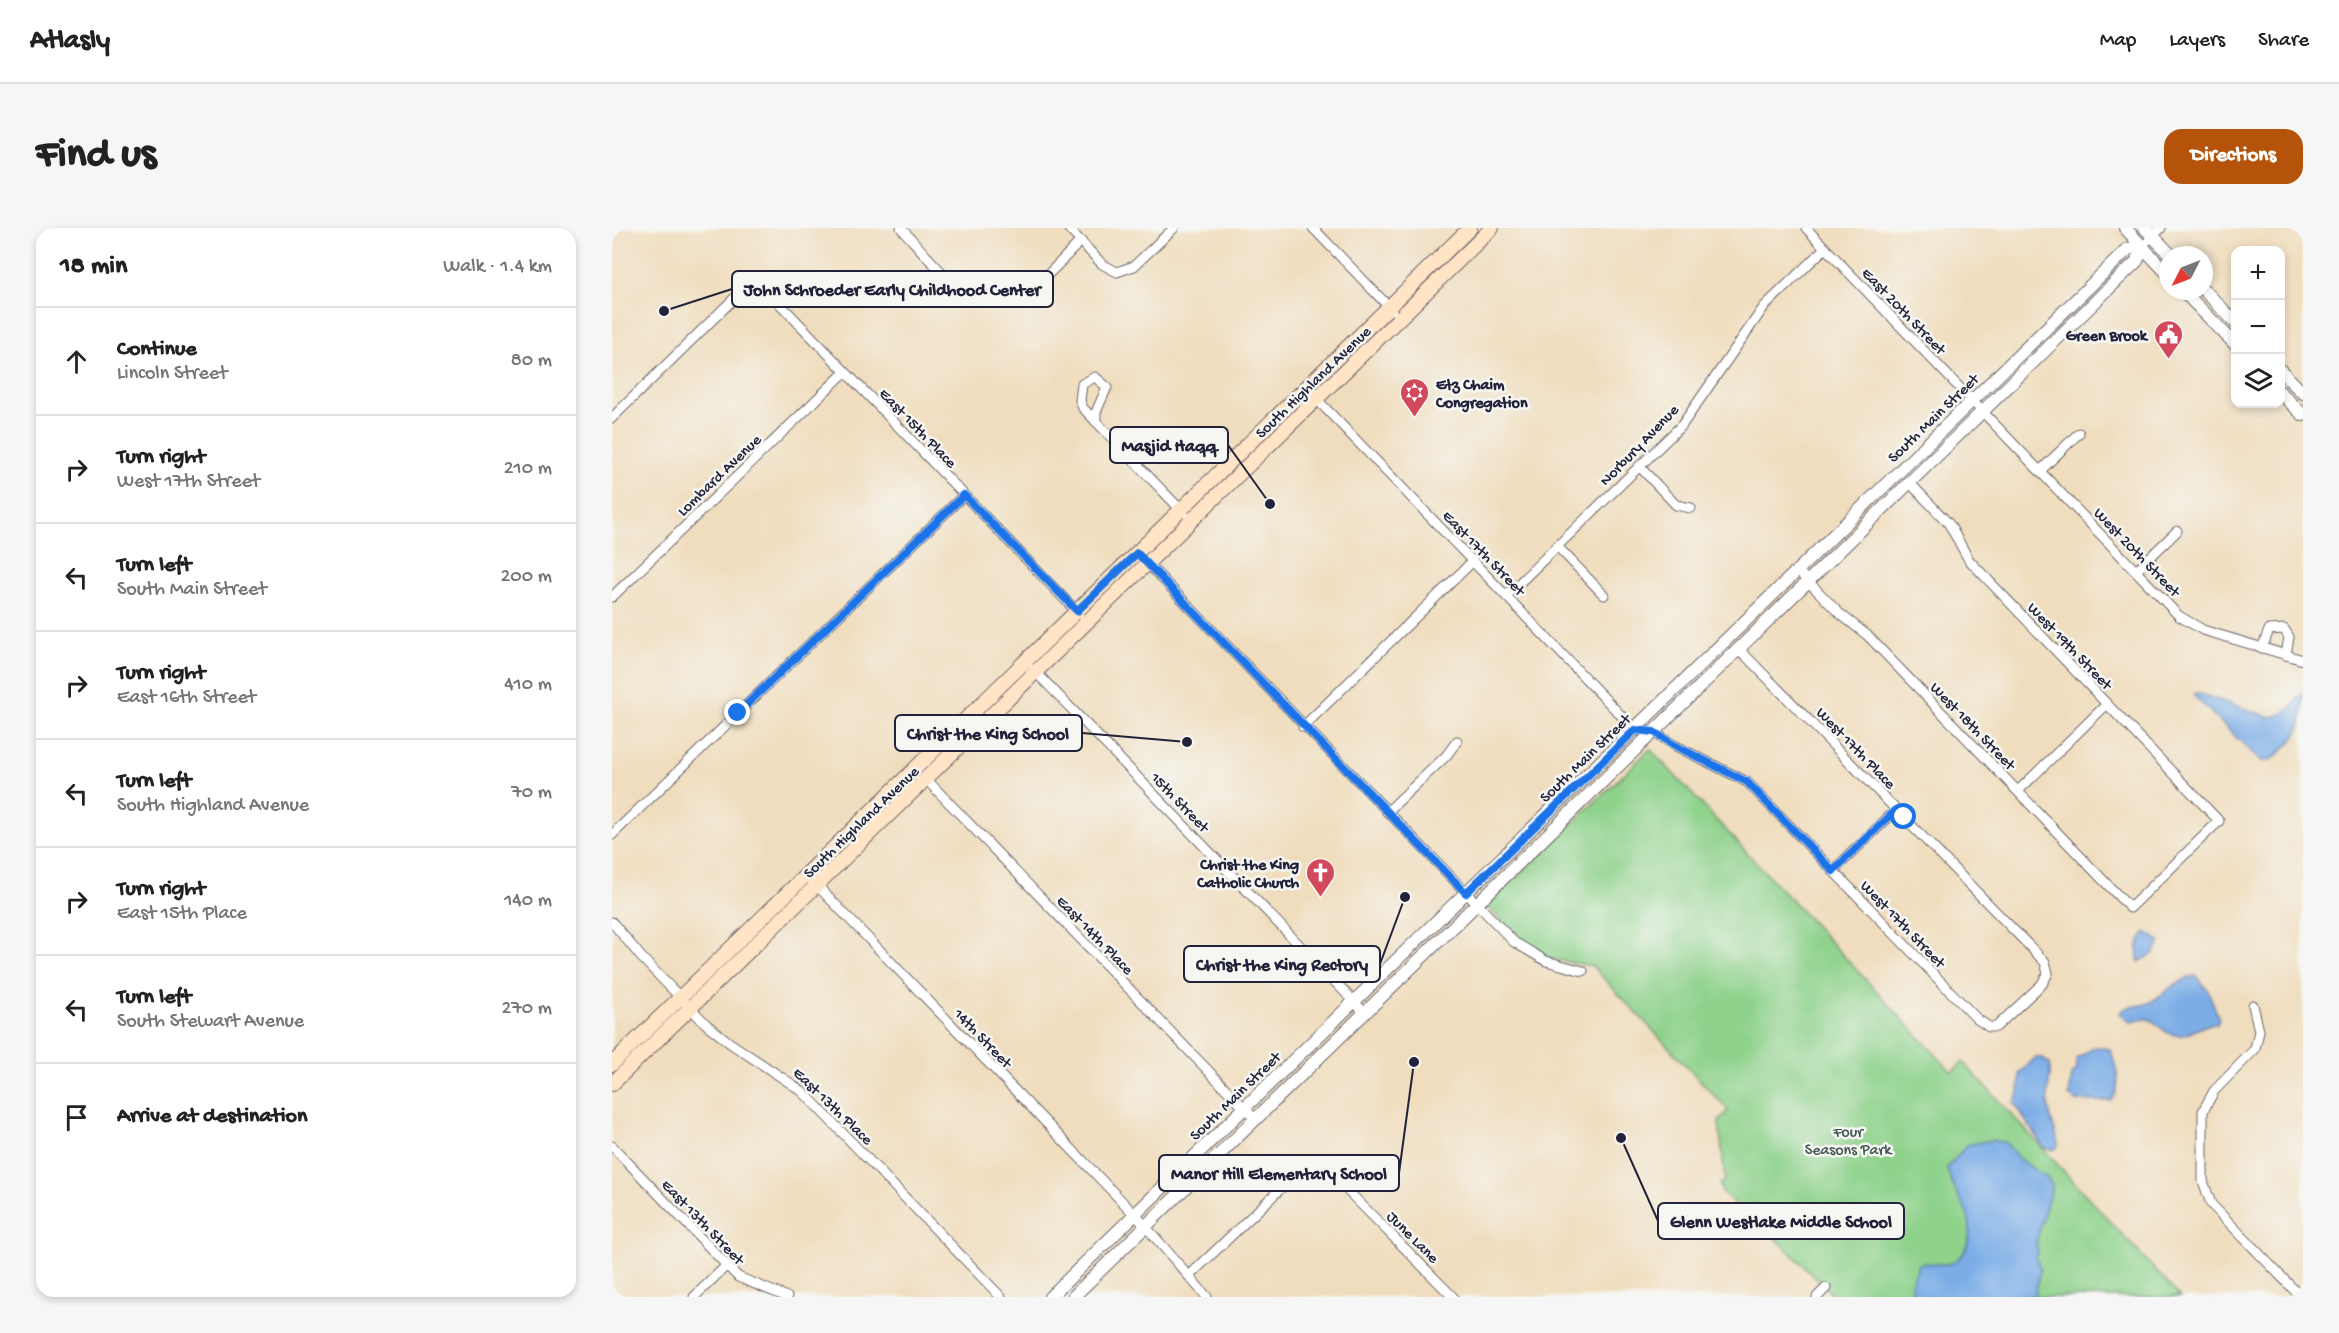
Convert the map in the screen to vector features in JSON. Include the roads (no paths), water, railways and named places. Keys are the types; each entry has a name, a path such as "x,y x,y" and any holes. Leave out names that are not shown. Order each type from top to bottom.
{"main road":[{"name":"South Highland Avenue","path":"812,880 916,769 1470,228"},
{"name":"South Highland Avenue","path":"612,1064 684,1003 812,880 927,780 1491,228"},
{"name":"South Highland Avenue","path":"612,1084 684,1003"}],"street":[{"path":"901,228 965,292 987,300 1009,300 1024,294 1081,241"},
{"path":"1068,228 1110,270 1124,272 1137,263 1174,228"},
{"path":"1313,228 1400,318"},
{"name":"East 20th Street","path":"1806,228 1983,412"},
{"path":"2125,228 2159,264"},
{"path":"2153,231 2164,246"},
{"name":"South Main Street","path":"1073,1297 1140,1220 1244,1108 1466,893 1739,649 1809,582 2138,260 2143,246 2153,231"},
{"name":"South Main Street","path":"1050,1297 1255,1119 1477,904 1798,571 2128,249 2143,246"},
{"name":"Norbury Avenue","path":"1506,596 1682,425 1764,307 1825,248"},
{"name":"East 15th Place","path":"612,418 754,278 1087,622"},
{"path":"2192,300 2231,341"},
{"path":"2213,300 2231,319"},
{"name":"Lombard Avenue","path":"612,597 845,372"},
{"path":"2285,374 2303,393"},
{"name":"East 17th Street","path":"1306,388 1506,596 1645,731"},
{"path":"2285,397 2303,415"},
{"name":"West 20th Street","path":"1983,412 2189,623 2303,660"},
{"path":"1096,422 1192,521"},
{"path":"2040,471 2079,433"},
{"path":"1639,466 1676,505 1691,508"},
{"name":"West 19th Street","path":"1910,483 1949,524 1969,560 2219,821 2130,908 2126,903"},
{"path":"612,835 964,495"},
{"path":"2136,571 2177,531"},
{"path":"1557,546 1604,595"},
{"path":"1137,553 1303,727 1514,942 1546,962 1583,971"},
{"path":"1303,727 1473,561"},
{"name":"West 18th Street","path":"1798,571 1839,613 1868,636 2126,903"},
{"path":"2262,648 2269,630 2284,629 2289,637 2286,655"},
{"name":"West 17th Place","path":"1739,649 2045,962 2049,973"},
{"name":"15th Street","path":"1025,661 1365,1013"},
{"path":"2018,791 2107,704"},
{"name":"West 17th Street","path":"1645,731 1747,782 1977,1019 1989,1027 2001,1023 2042,984 2049,973"},
{"path":"1387,812 1446,756 1457,741"},
{"name":"East 14th Place","path":"916,769 1255,1119"},
{"path":"1833,871 1896,810"},
{"name":"14th Street","path":"812,880 1140,1220 1207,1297"},
{"name":"East 13th Place","path":"612,922 684,1003 730,1043 802,1091 1001,1297"},
{"path":"2253,1005 2259,1031 2255,1049 2214,1091 2203,1111 2203,1181 2211,1204 2301,1297"},
{"name":"East 13th Street","path":"612,1146 726,1266 750,1284 774,1290 787,1297"},
{"name":"June Lane","path":"1189,1276 1298,1173 1314,1169 1334,1177 1453,1297"},
{"path":"694,1297 726,1266"},
{"path":"1817,1297 1826,1288"}],"water":[{"path":"2197,693 2270,717 2286,712 2303,693 2302,716 2298,733 2269,761 2261,761 2195,697 2194,694"},
{"path":"2146,932 2161,942 2153,954 2139,962 2138,946"},
{"path":"2195,976 2210,996 2219,1019 2217,1024 2206,1025 2187,1034 2177,1035 2166,1032 2150,1020 2130,1022 2120,1013 2129,1007 2146,1004 2174,985"},
{"path":"2095,1047 2110,1049 2117,1076 2117,1090 2110,1101 2077,1101 2069,1096 2072,1075 2077,1069 2076,1059"},
{"path":"2035,1058 2042,1058 2050,1064 2048,1103 2058,1146 2054,1150 2044,1148 2014,1103 2019,1093 2020,1073"},
{"path":"1992,1140 2006,1143 2019,1159 2047,1178 2052,1185 2036,1243 2038,1252 2036,1258 2040,1269 2035,1297 1914,1297 1911,1285 1919,1264 1952,1263 1963,1254 1968,1242 1970,1231 1967,1212 1947,1168 1967,1145"}],"place":[{"name":"John Schroeder Early Childhood Center","path":"664,311"},
{"name":"Green Brook","path":"2168,360"},
{"name":"Etz Chaim Congregation","path":"1415,418"},
{"name":"Masjid Haqq","path":"1270,504"},
{"name":"Christ the King School","path":"1187,742"},
{"name":"Christ the King Rectory","path":"1405,897"},
{"name":"Christ the King Catholic Church","path":"1320,898"},
{"name":"Manor Hill Elementary School","path":"1414,1062"},
{"name":"Glenn Westlake Middle School","path":"1621,1138"}],"park label":[{"name":"Four Seasons Park","path":"1848,1139"}]}
